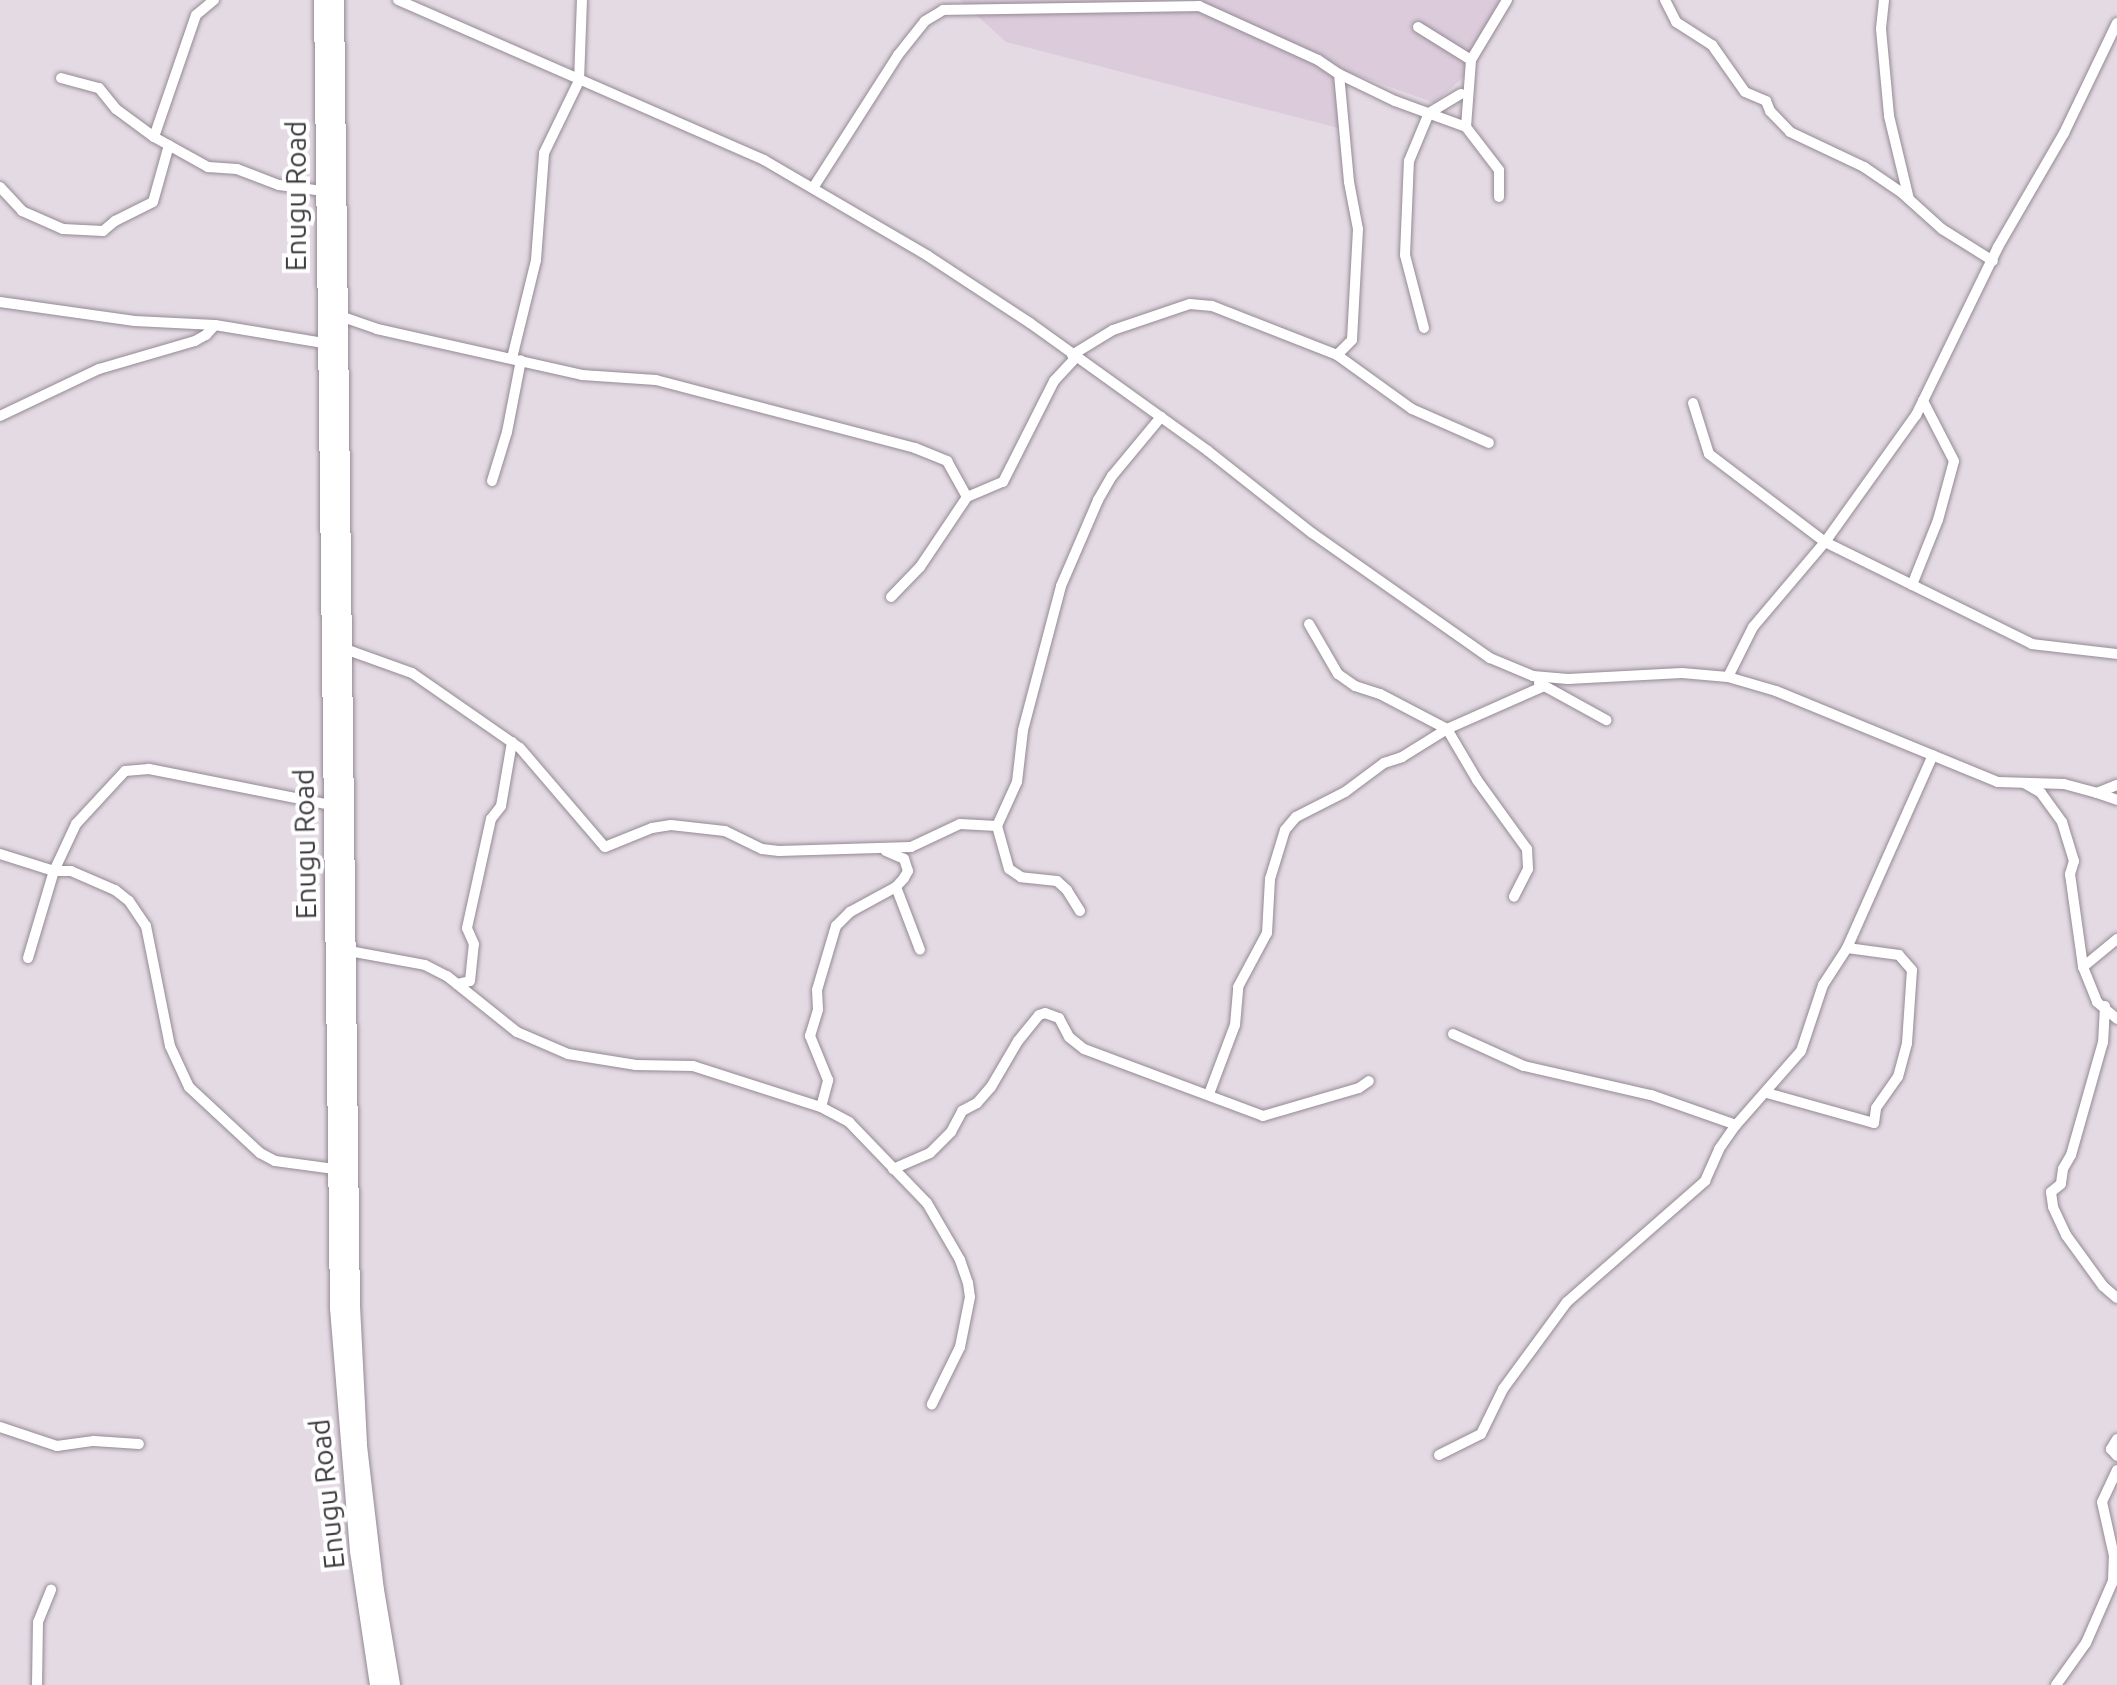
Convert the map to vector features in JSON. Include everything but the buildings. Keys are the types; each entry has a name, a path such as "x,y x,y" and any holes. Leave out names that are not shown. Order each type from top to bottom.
{"main road":[{"name":"Enugu Road","path":"322,0 334,1169 347,1448 378,1685"},
{"path":"336,0 349,951 348,1169 359,1446 376,1590 392,1685"}],"street":[{"path":"154,137 196,15 214,0"},
{"path":"398,0 764,160 928,256 1030,323 1490,658 1533,676 1568,679 1682,673 1728,677 1776,691 1998,782 2064,784 2117,800"},
{"path":"492,481 507,432 516,359 536,260 544,153 579,81 582,0"},
{"path":"1466,127 1471,60 1507,0"},
{"path":"1665,0 1676,22 1712,45 1745,92 1766,101 1770,111 1790,132 1864,167 1909,199 1942,229 1993,261"},
{"path":"1884,0 1881,29 1889,116 1909,199"},
{"path":"813,188 898,55 925,21 943,10 1200,3 1318,60 1339,74 1466,127 1499,170 1499,197"},
{"path":"1728,677 1753,627 1825,542 1923,401 1993,261 2064,133 2117,23"},
{"path":"1418,27 1471,60"},
{"path":"1337,355 1352,340 1358,229 1349,182 1339,74"},
{"path":"61,78 99,88 116,109 154,137 208,167 237,169 279,185 322,191"},
{"path":"1424,328 1405,247 1409,161 1429,113 1461,94"},
{"path":"0,187 22,211 63,229 103,231 115,221 153,202 169,145"},
{"path":"0,302 135,321 215,325 324,343"},
{"path":"891,597 920,567 967,497 1003,482 1054,381 1074,356 1113,330 1202,304 1225,309 1337,355 1412,409 1489,443"},
{"path":"340,316 377,329 582,375 656,380 915,448 947,461 967,497"},
{"path":"0,416 99,369 195,341 215,325"},
{"path":"1912,585 1938,520 1954,461 1923,401"},
{"path":"1693,403 1709,454 1825,542 2032,644 2117,654"},
{"path":"1080,911 1067,890 1057,881 1021,877 1009,869 997,826 1017,782 1023,730 1061,586 1098,500 1112,476 1161,417"},
{"path":"1309,624 1338,674 1355,686 1380,694 1447,729 1477,780 1527,849 1528,869 1514,897"},
{"path":"345,649 412,673 512,742 605,847 652,828 686,825 725,831 762,849 779,851 911,847 960,824 997,826"},
{"path":"1533,676 1542,687 1606,720"},
{"path":"1209,1094 1235,1025 1238,987 1267,933 1270,879 1285,830 1316,804 1345,792 1384,763 1402,757 1447,729 1542,687"},
{"path":"457,984 470,981 475,957 467,928 491,819 501,806 512,742"},
{"path":"1439,1455 1481,1434 1503,1389 1567,1302 1705,1181 1719,1149 1736,1125 1801,1051 1823,985 1847,948 1933,755"},
{"path":"28,958 54,871 76,824 125,771 149,769 331,805"},
{"path":"2022,782 2041,793 2062,822 2074,861 2070,874 2072,902 2083,967 2097,1002 2117,1019"},
{"path":"2097,793 2117,785"},
{"path":"821,1107 828,1080 810,1036 818,1009 817,990 836,926 850,912 896,887 904,878 907,864 897,855 880,848"},
{"path":"0,854 54,871 71,871 115,890 139,914 146,926 175,1061 196,1095 260,1153 275,1161 334,1169"},
{"path":"896,887 920,950"},
{"path":"2083,967 2117,939"},
{"path":"1767,1093 1874,1123 1876,1108 1898,1077 1907,1043 1912,970 1899,955 1847,948"},
{"path":"349,951 425,965 457,984 517,1032 568,1054 636,1065 693,1066 821,1107 849,1122 927,1203 960,1260 968,1283 970,1297 960,1347 932,1404"},
{"path":"2105,1006 2103,1042 2071,1155 2063,1169 2061,1184 2051,1192 2053,1207 2066,1235 2097,1279 2117,1298"},
{"path":"893,1169 930,1153 951,1132 962,1111 977,1103 991,1087 1018,1041 1039,1015 1045,1013 1059,1018 1069,1037 1084,1049 1266,1116 1359,1088 1369,1081"},
{"path":"1453,1034 1524,1066 1651,1095 1736,1125"},
{"path":"0,1427 57,1446 94,1441 139,1444"},
{"path":"2117,1439 2111,1449 2117,1456"},
{"path":"2056,1685 2086,1643 2113,1581 2114,1556 2102,1502 2117,1470"},
{"path":"37,1685 38,1622 51,1590"}],"shaded area":[{"path":"960,0 1514,0 1473,68 1435,103 1348,72 1342,129 1006,42"}]}
